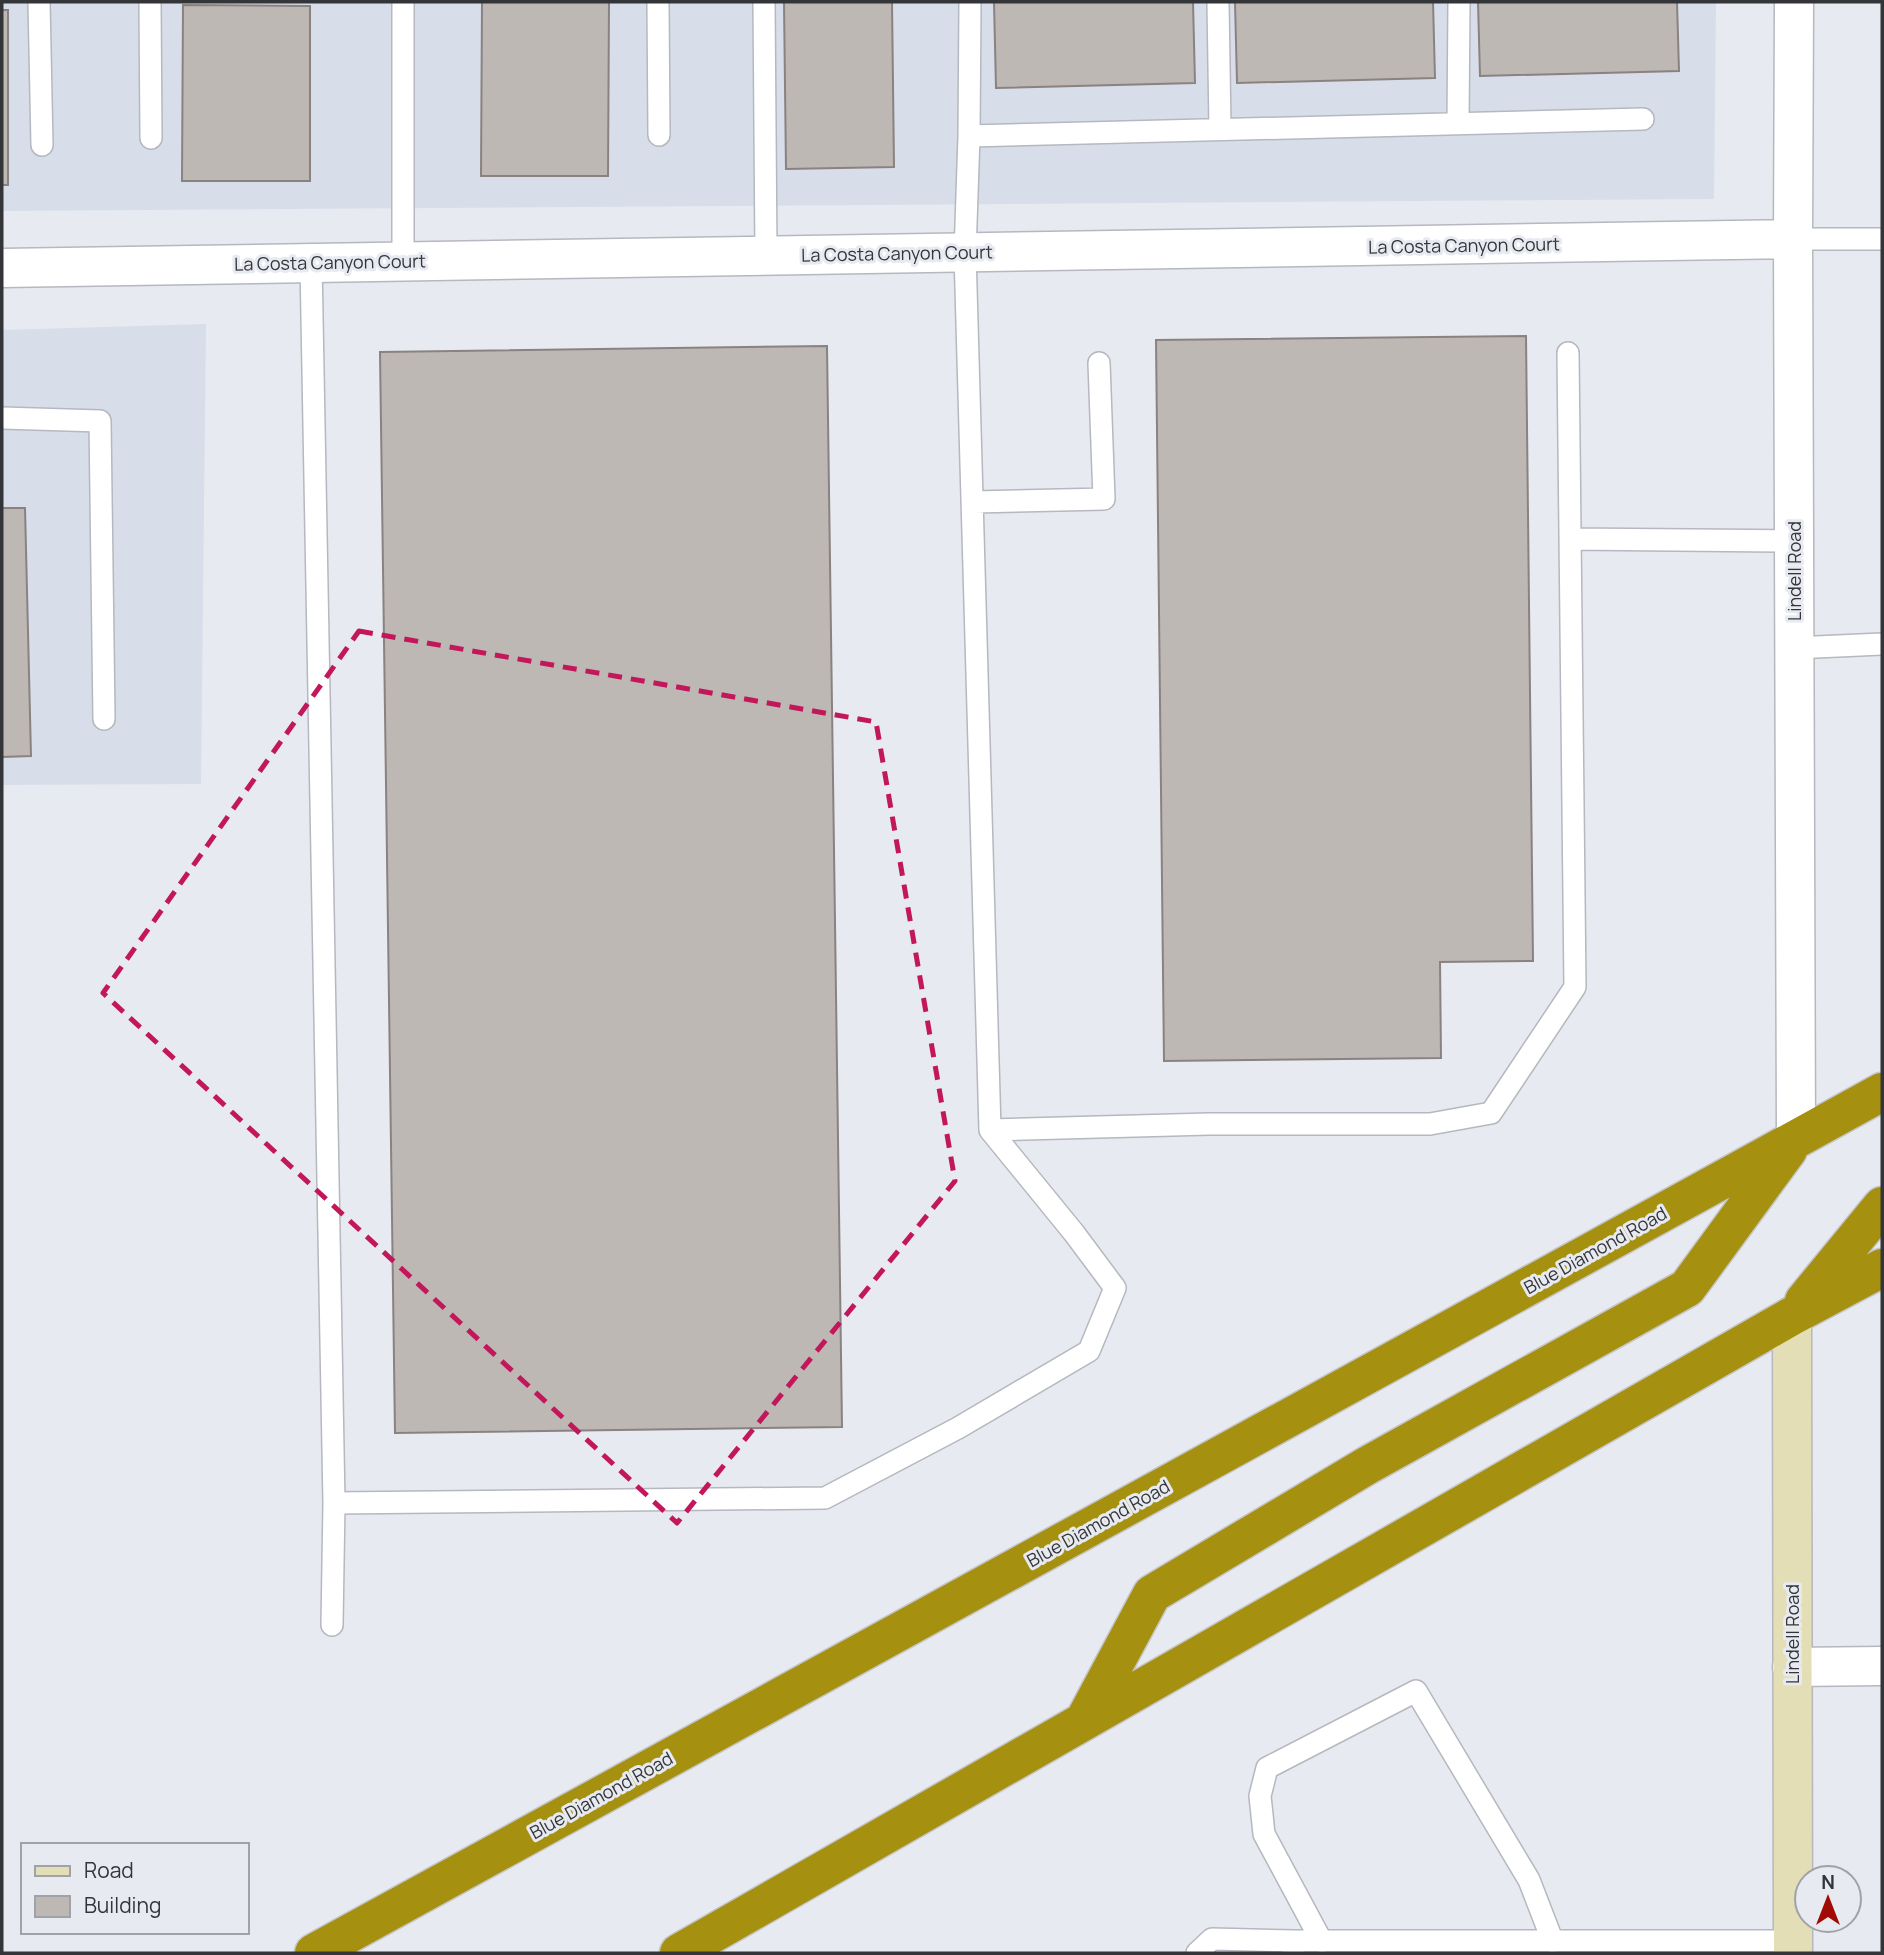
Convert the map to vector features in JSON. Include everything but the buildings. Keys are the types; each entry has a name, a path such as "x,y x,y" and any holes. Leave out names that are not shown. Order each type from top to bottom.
{"highway":[{"name":"Blue Diamond Road","path":"314,1953 1882,1092"},
{"path":"1084,1721 1152,1594 1368,1465 1687,1288 1796,1139"},
{"path":"1792,1316 1882,1206"},
{"path":"679,1953 1792,1316 1882,1268"}],"street":[{"name":"Lindell Road","path":"1794,2 1796,1139"},
{"name":"La Costa Canyon Court","path":"2,268 1793,239"},
{"name":"Lindell Road","path":"1792,1316 1793,1947"},
{"path":"1792,1667 1882,1666"}],"lane":[{"path":"39,2 42,145"},
{"path":"150,2 151,138"},
{"path":"403,2 403,261"},
{"path":"658,2 659,135"},
{"path":"764,2 766,255"},
{"path":"334,1503 825,1498 958,1428 1089,1351 1115,1288 990,1130 965,253 970,2"},
{"path":"1218,2 1220,130"},
{"path":"1458,123 1459,2"},
{"path":"968,136 1643,119"},
{"path":"1793,239 1882,239"},
{"path":"311,263 334,1503 332,1625"},
{"path":"990,1130 1209,1124 1430,1124 1491,1113 1575,987 1568,353"},
{"path":"973,502 1104,499 1099,363"},
{"path":"2,418 100,421 104,719"},
{"path":"1570,539 1794,541"},
{"path":"1794,648 1882,644"},
{"path":"1322,1942 1264,1834 1260,1796 1267,1768 1416,1691 1529,1880 1553,1942"},
{"path":"1197,1953 1212,1939 1294,1947 1322,1942 1553,1942 1624,1948 1793,1947"}],"highlighted area":[{"path":"359,631 876,722 955,1181 677,1523 103,993"}],"shaded area":[{"path":"2,2 1716,2 1714,199 2,211"},
{"path":"206,324 201,784 2,785 2,330"}]}
